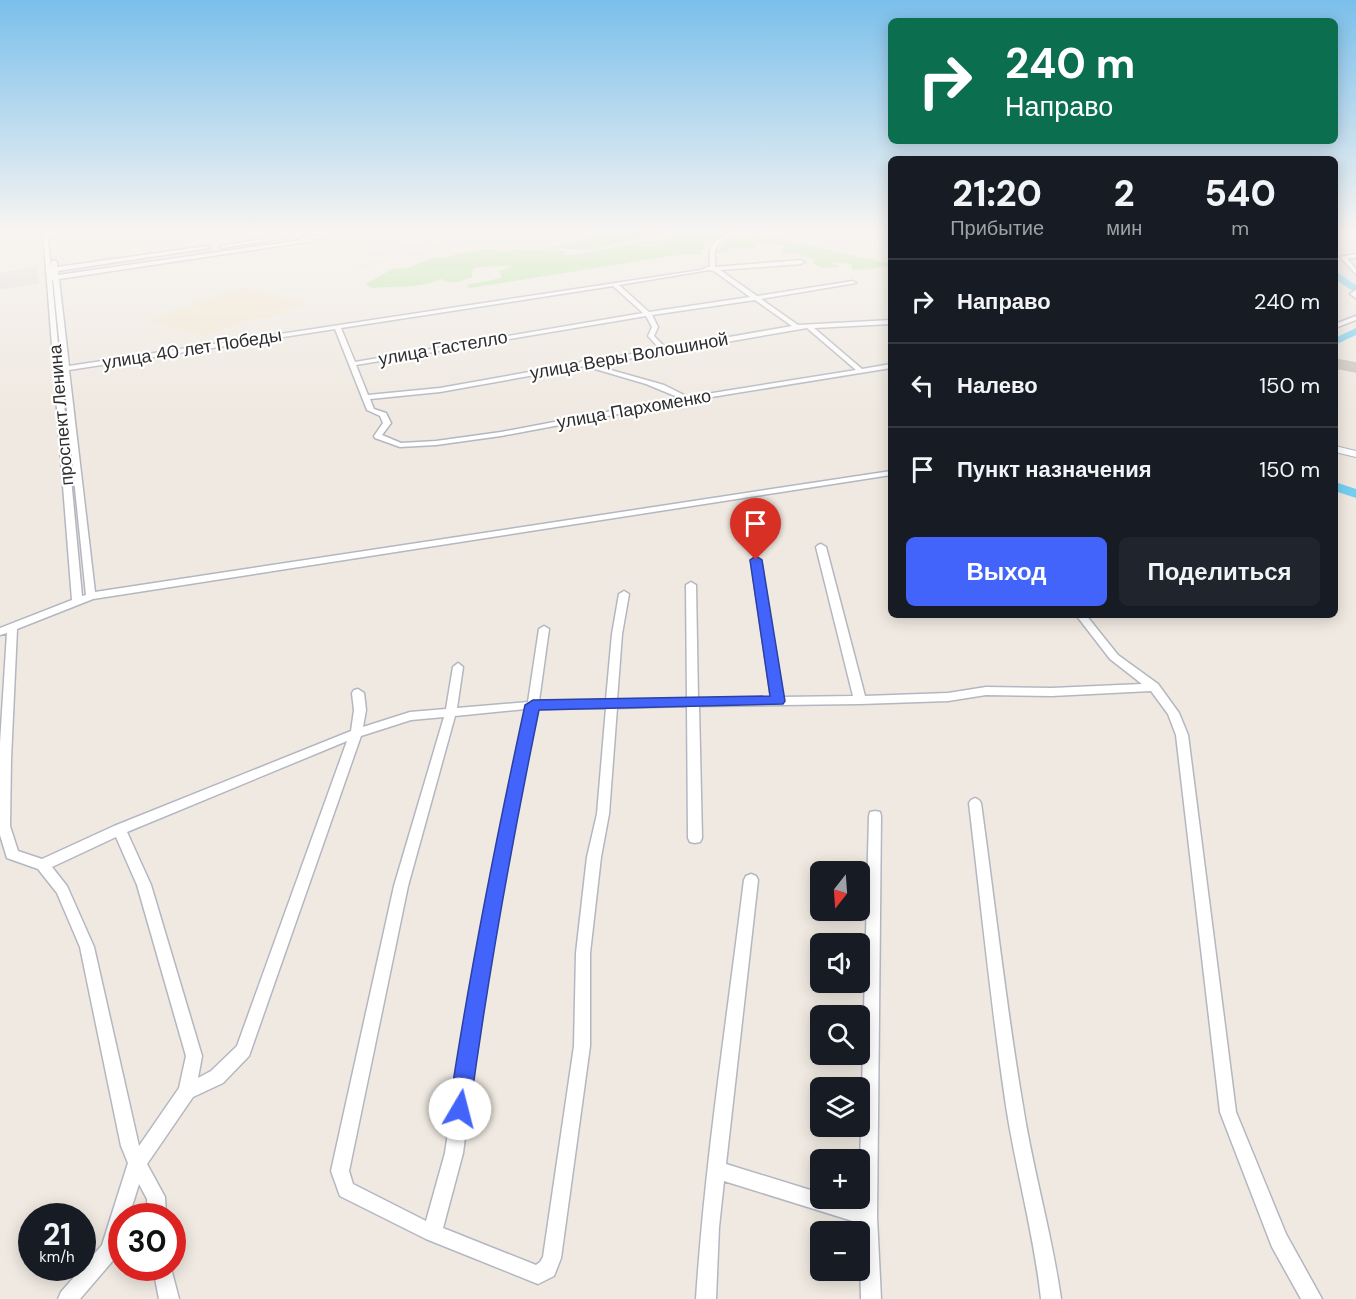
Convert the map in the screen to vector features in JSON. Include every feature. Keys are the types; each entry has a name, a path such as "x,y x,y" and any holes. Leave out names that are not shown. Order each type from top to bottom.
{"main road":[{"path":"1338,450 1356,454"}],"street":[{"name":"проспект Ленина","path":"53,292 57,370 77,600"},
{"name":"проспект Ленина","path":"55,292 66,369 91,596"},
{"name":"улица 40 лет Победы","path":"57,370 571,292"},
{"path":"623,292 648,314 655,327 651,336 664,350"},
{"path":"746,292 797,327"},
{"name":"улица Гастелло","path":"352,364 792,292"},
{"path":"1338,325 1356,318"},
{"name":"улица Веры Волошиной","path":"367,397 440,390 581,363 797,327 888,322"},
{"path":"338,327 367,397"},
{"path":"810,328 860,369"},
{"path":"581,363 671,389 687,399"},
{"name":"улица Пархоменко","path":"367,397 370,410 383,415 387,423 378,436 400,445 436,443 501,434 860,369 888,366"},
{"path":"156,1203 156,1197 130,1146 87,947 62,890 43,865 12,854 4,826 6,630 91,596 888,472"},
{"path":"821,547 860,700"},
{"path":"756,560 777,701"},
{"path":"691,585 695,838"},
{"path":"458,667 451,711 401,886 340,1171 346,1190 432,1233 538,1275 547,1269 552,1258 582,1046 583,953 594,857 603,814 617,634 624,594"},
{"path":"1083,618 1114,657 1155,687 1173,713 1182,735 1228,1112 1280,1240 1312,1299"},
{"path":"432,1233 454,1153 469,1044 505,835 533,705 544,629"},
{"path":"43,865 119,830 356,733 410,716 533,705 860,700 948,697 986,691 1052,692 1155,687"},
{"path":"188,1091 218,1077 243,1051 356,733 360,710 358,693"},
{"path":"975,803 1017,1117 1049,1272 1051,1299"},
{"path":"872,1299 868,1217 875,816"},
{"path":"119,830 144,885 194,1056 188,1091 137,1162 127,1203"},
{"path":"706,1299 716,1170 751,880"},
{"path":"716,1170 868,1217"},
{"path":"68,1299 108,1257"},
{"path":"165,1281 170,1299"}],"shaded area":[{"path":"230,292 261,292 307,303 271,318 247,320 205,336 148,320"}],"building":[{"path":"1338,360 1356,363 1356,372 1338,369"}],"waterway":[{"path":"1338,340 1356,331"},
{"path":"1338,487 1356,494"}],"route":[{"path":"460,1109 505,835 533,705 777,701 756,560"}]}
